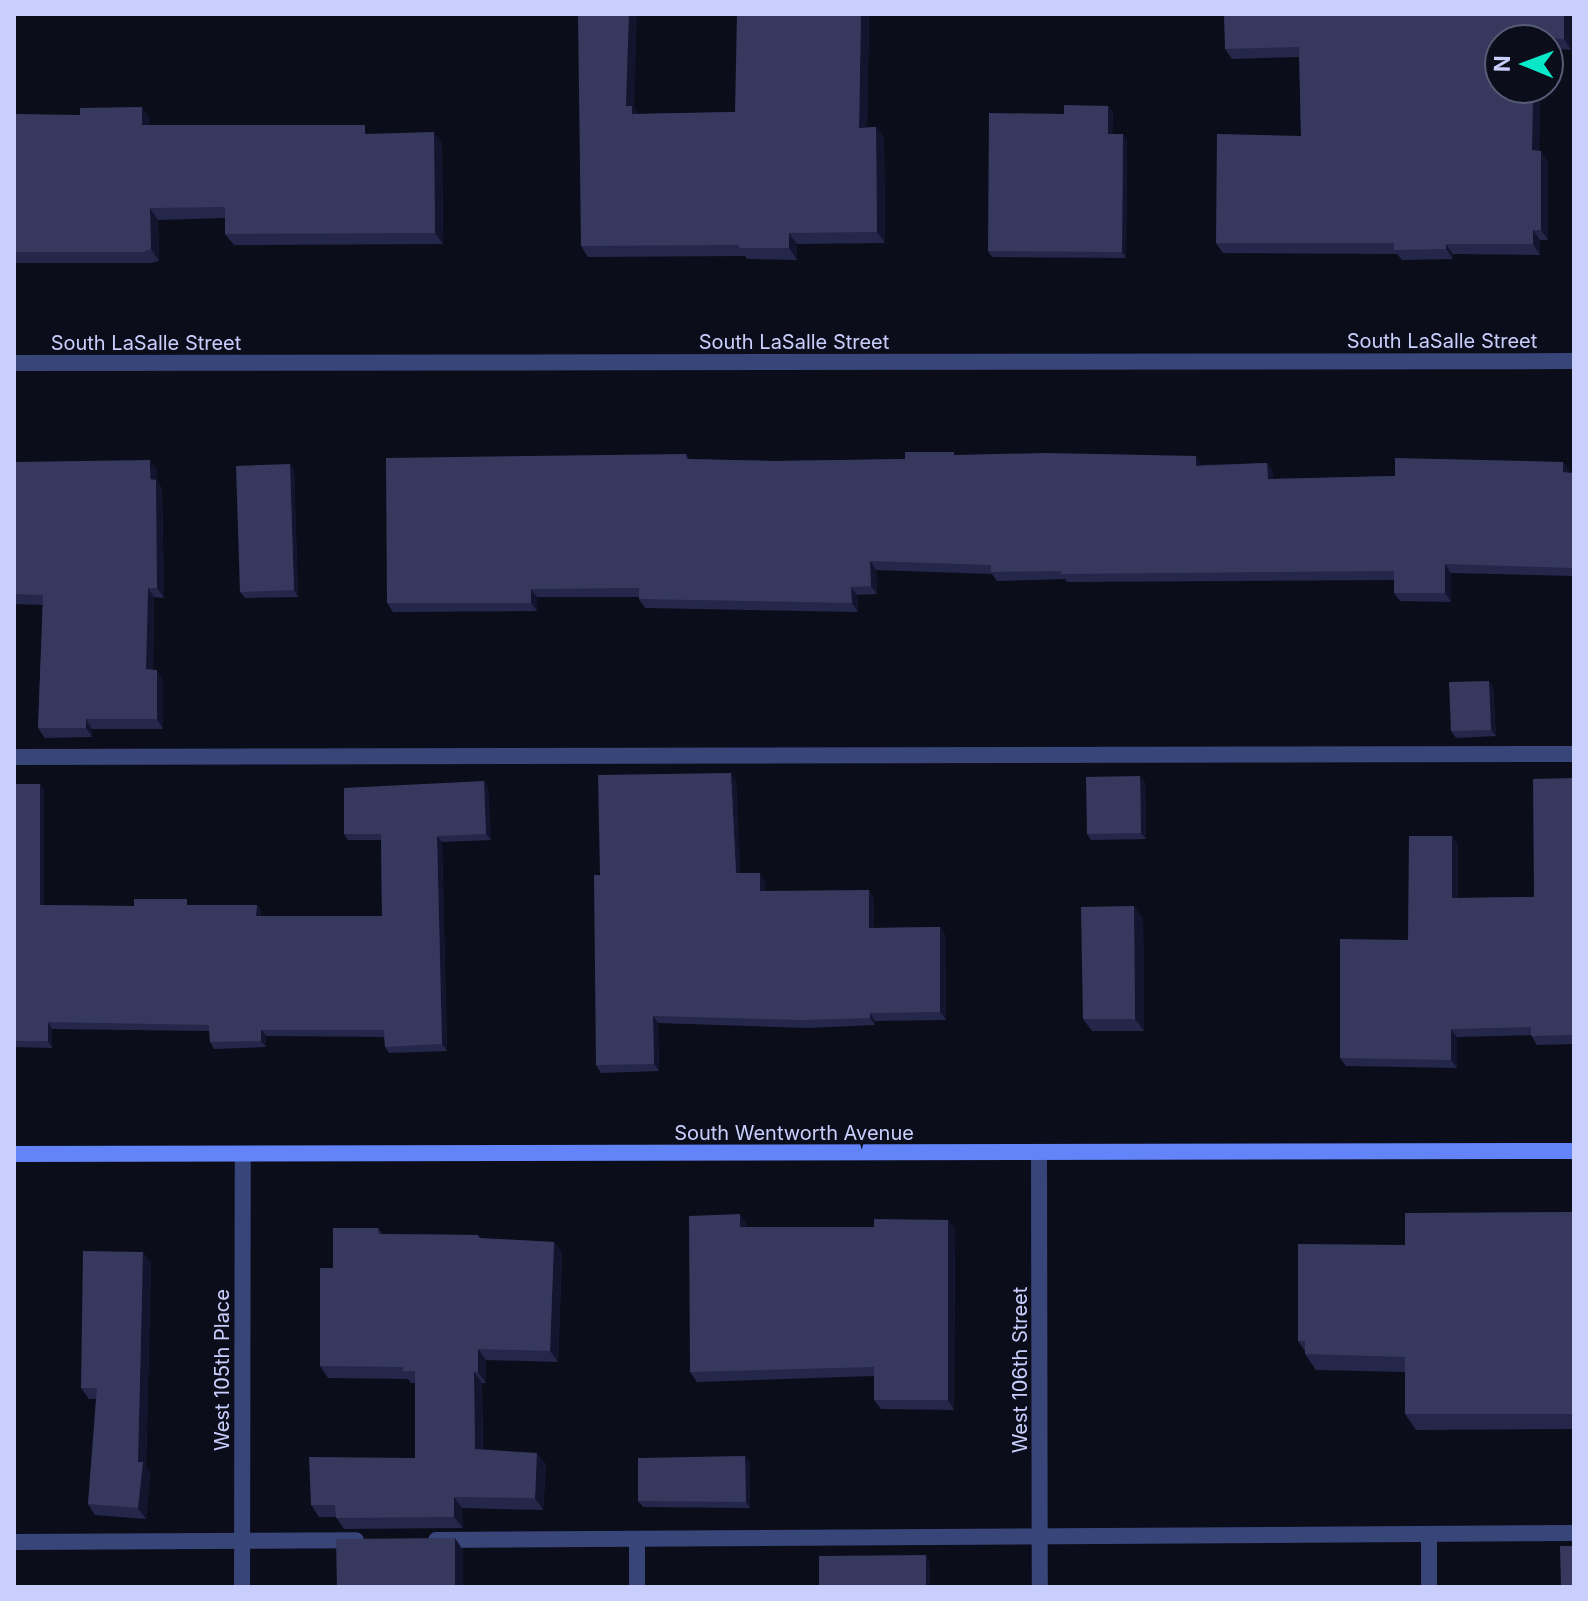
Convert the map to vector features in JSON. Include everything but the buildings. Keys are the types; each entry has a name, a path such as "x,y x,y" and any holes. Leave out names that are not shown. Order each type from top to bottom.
{"street":[{"name":"South LaSalle Street","path":"14,363 1574,361"},
{"path":"14,757 1574,754"},
{"name":"South Wentworth Avenue","path":"14,1154 1574,1151"},
{"name":"West 106th Street","path":"1039,1152 1040,1587"},
{"name":"West 105th Place","path":"242,1587 243,1154"},
{"path":"420,1540 1574,1533"},
{"path":"1429,1535 1429,1587"},
{"path":"637,1539 637,1587"},
{"path":"14,1542 374,1540"}]}
